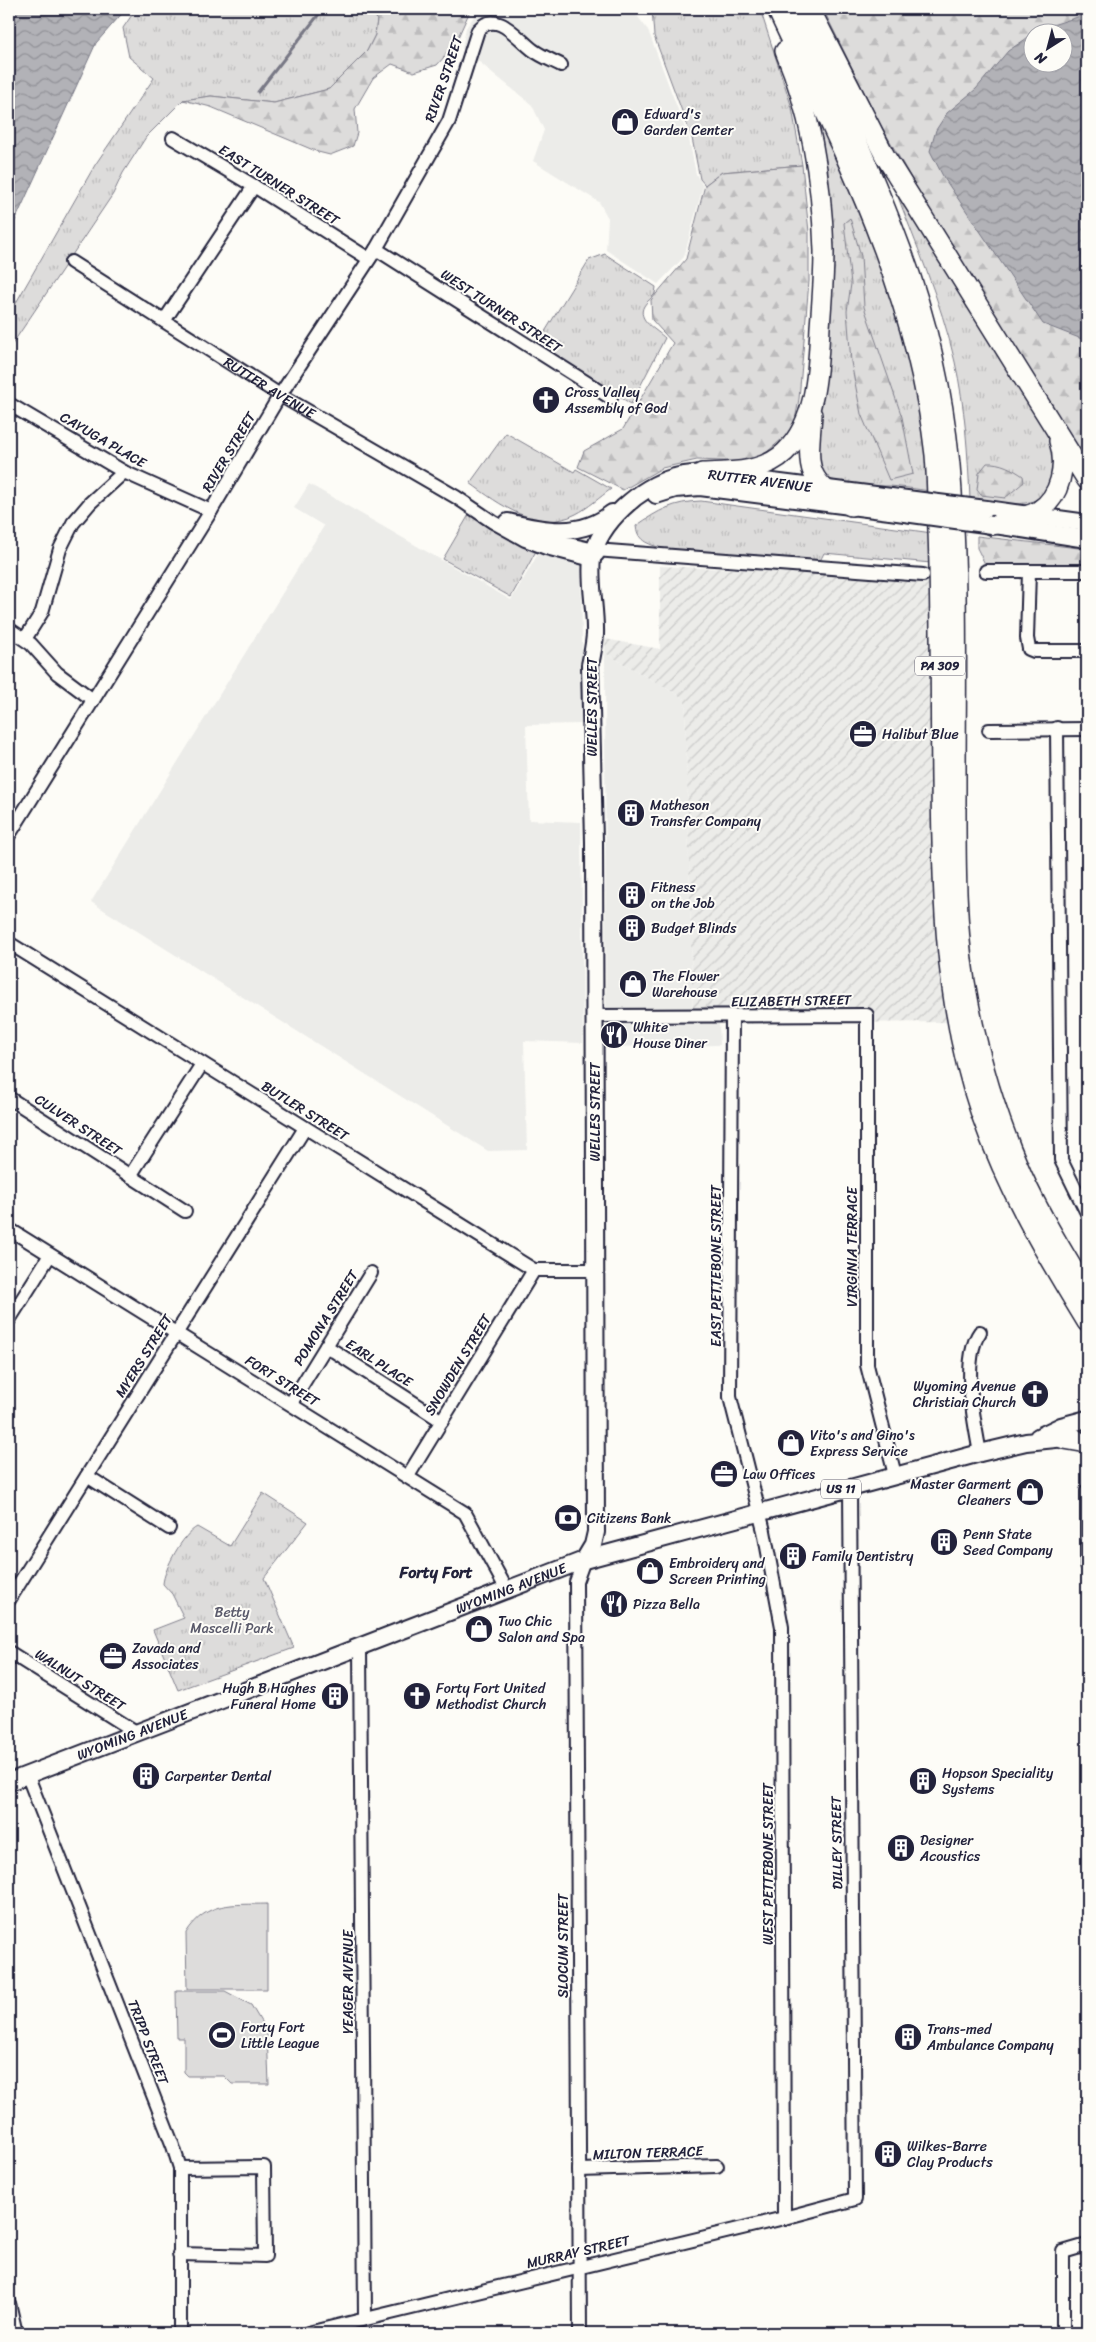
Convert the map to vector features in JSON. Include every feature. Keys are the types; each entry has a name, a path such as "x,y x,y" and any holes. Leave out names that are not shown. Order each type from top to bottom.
{"highway":[{"path":"767,9 800,96 811,142 822,212 822,288 810,456 812,475 834,497 852,506"},
{"name":"PA 309","path":"777,9 852,168 880,235 901,296 922,379 935,456 936,476 939,565 942,868 946,952 968,1066 981,1113 1021,1208 1087,1322"},
{"name":"PA 309","path":"797,9 902,250 927,331 939,389 950,465 955,573 956,853 958,912 965,981 976,1033 1004,1130 1022,1174 1046,1222 1087,1292"},
{"path":"810,9 885,156 1087,480"},
{"path":"702,473 753,469 775,459 797,437 814,397"},
{"path":"989,517 1028,515 1044,506 1050,500 1062,473 1062,451 1053,423"},
{"path":"1064,1439 1087,1443"}],"main road":[{"name":"RUTTER AVENUE","path":"595,558 608,525 637,497 675,477 702,473 824,489 891,504 989,517 1087,539"},
{"name":"RUTTER AVENUE","path":"595,558 614,529 631,511 654,496 675,489 700,488 852,506 891,504"},
{"path":"508,522 544,530 576,530 602,521 637,497"},
{"path":"1028,515 1087,523"},
{"name":"WELLES STREET","path":"584,1560 593,1544 596,1532 594,842 590,665 595,637 595,558"},
{"name":"WYOMING AVENUE","path":"1026,1442 1061,1426 1087,1419"},
{"name":"WYOMING AVENUE","path":"9,1782 584,1560 980,1453 1026,1442 1087,1435"}],"street":[{"name":"RIVER STREET","path":"9,835 212,511 280,394 372,254 449,121 474,38 483,24 497,23 504,25 539,54 561,65"},
{"name":"EAST TURNER STREET","path":"173,138 372,254"},
{"path":"164,321 254,186"},
{"name":"WEST TURNER STREET","path":"372,254 611,398"},
{"name":"RUTTER AVENUE","path":"71,262 280,394 471,506 492,522 525,540 560,552 595,558 923,575"},
{"name":"CAYUGA PLACE","path":"9,404 124,472 212,511"},
{"path":"25,640 42,612 60,549 72,523 90,503 124,472"},
{"name":"RUTTER AVENUE","path":"471,506 595,558"},
{"path":"986,571 1087,571"},
{"path":"1028,571 1027,638 1029,649 1034,652 1087,651"},
{"path":"9,629 25,640 57,673 93,700"},
{"path":"1057,728 1061,1160 1086,1206"},
{"path":"989,730 1087,729"},
{"name":"BUTLER STREET","path":"9,944 534,1270"},
{"name":"ELIZABETH STREET","path":"594,1016 732,1017 867,1015"},
{"name":"VIRGINIA TERRACE","path":"867,1015 866,1355 869,1374 895,1475"},
{"name":"EAST PETTEBONE STREET","path":"732,1017 730,1397 759,1512"},
{"path":"130,1176 202,1064"},
{"name":"CULVER STREET","path":"9,1098 186,1211"},
{"name":"MYERS STREET","path":"9,1600 305,1128"},
{"name":"FORT STREET","path":"9,1229 465,1513 507,1590"},
{"path":"9,1320 50,1255"},
{"path":"534,1270 595,1270"},
{"name":"SNOWDEN STREET","path":"408,1476 534,1270"},
{"name":"POMONA STREET","path":"291,1403 372,1273"},
{"path":"980,1332 973,1343 971,1357 973,1406 980,1453"},
{"name":"EARL PLACE","path":"326,1346 442,1421"},
{"path":"87,1476 169,1528"},
{"name":"DILLEY STREET","path":"850,1487 855,2198"},
{"path":"1087,1491 1087,1565"},
{"name":"WEST PETTEBONE STREET","path":"759,1512 780,1606 782,1627 784,2218"},
{"name":"SLOCUM STREET","path":"580,2333 576,1582 584,1560"},
{"name":"YEAGER AVENUE","path":"360,1646 365,2318"},
{"name":"WALNUT STREET","path":"9,1652 136,1732"},
{"name":"TRIPP STREET","path":"27,1774 180,2168 180,2333"},
{"name":"MILTON TERRACE","path":"579,2170 717,2166"},
{"path":"179,2254 264,2256 264,2167 180,2168"},
{"name":"MURRAY STREET","path":"308,2333 784,2218 855,2198"},
{"path":"1063,2333 1063,2252 1087,2245"},
{"path":"9,2303 16,2333"}],"shaded area":[{"path":"479,9 632,9 648,30 689,139 696,174 703,186 684,257 658,284 606,250 608,218 599,202 533,161 544,130 532,105 462,48 466,28"},
{"path":"309,484 511,600 538,554 581,565 583,724 526,725 529,820 581,822 583,1043 524,1041 527,1150 488,1151 91,902 324,526 294,508"},
{"path":"831,560 931,567 950,1022 693,1024 685,699 605,653 605,639 660,649 660,566 820,573"},
{"path":"605,653 685,699 693,1024 719,1023 720,1045 606,1047"}],"green space":[{"path":"136,9 373,9 377,20 375,35 367,51 329,89 274,103 211,96 183,100 146,137 123,173 113,194 11,346 9,354 9,315 95,165 154,78 129,57 123,28"},
{"path":"373,9 473,9 469,13 454,46 437,65 414,72 392,64 373,78 355,109 357,133 353,146 330,155 318,152 211,107 183,100 211,96 274,103 329,89 367,51 375,35 377,20"},
{"path":"652,9 760,9 792,108 802,165 722,172 705,185 700,179 692,138 654,36"},
{"path":"823,9 1087,9 1087,467 937,223 880,124"},
{"path":"805,93 837,150 873,234 919,385 930,491 890,486 856,486 841,483 824,476 820,464 816,427 824,378"},
{"path":"802,165 809,232 809,281 799,399 795,420 788,434 761,457 745,462 697,460 662,468 623,490 578,467 584,451 623,429 673,343 652,320 651,300 686,259 705,185 722,172"},
{"path":"893,184 1043,427 1052,449 1054,471 1049,488 1039,498 1021,504 970,499 966,430 955,362 935,294"},
{"path":"850,218 861,256 864,307 902,417 913,474 889,480 861,414 851,362 847,311 851,284 844,223"},
{"path":"605,254 656,287 655,294 646,303 642,311 645,320 665,338 631,404 538,343 589,260"},
{"path":"506,433 574,472 576,469 611,489 580,512 562,519 547,521 533,519 506,507 470,483"},
{"path":"987,463 1011,469 1023,476 1024,482 1005,498 981,495 977,490 979,473"},
{"path":"701,501 932,533 931,563 824,553 820,561 664,549 646,542 639,536 636,526 652,515 674,505"},
{"path":"470,513 536,551 511,597 443,559"},
{"path":"977,536 1087,549 1087,568 985,564 977,548"},
{"name":"Betty Mascelli Park","path":"263,1493 308,1522 264,1578 294,1648 178,1690 153,1630 184,1618 172,1594 163,1584 167,1570 180,1544 197,1527 230,1546"},
{"path":"267,1904 267,1989 187,1989 186,1933 194,1922 203,1915 222,1906"},
{"name":"Forty Fort Little League","path":"176,1991 225,1991 251,2005 267,2032 269,2084 232,2084 224,2076 188,2076 184,2072 184,2038 177,2038"}],"water":[{"path":"9,9 126,9 96,43 9,234"},
{"path":"1087,14 1087,341 1043,324 944,178 930,151 936,130 947,113 976,89 1008,51 1024,40 1024,72 1074,72 1074,22 1062,22"}],"waterway":[{"path":"258,92 323,9"}],"place":[{"name":"Edward's Garden Center","path":"625,122"},
{"name":"Cross Valley Assembly of God","path":"546,400"},
{"name":"Halibut Blue","path":"863,734"},
{"name":"Matheson Transfer Company","path":"631,813"},
{"name":"Fitness on the Job","path":"632,895"},
{"name":"Budget Blinds","path":"632,928"},
{"name":"The Flower Warehouse","path":"633,984"},
{"name":"White House Diner","path":"614,1035"},
{"name":"Wyoming Avenue Christian Church","path":"1035,1394"},
{"name":"Vito's and Gino's Express Service","path":"791,1443"},
{"name":"Law Offices","path":"724,1474"},
{"name":"Master Garment Cleaners","path":"1030,1492"},
{"name":"Citizens Bank","path":"568,1518"},
{"name":"Penn State Seed Company","path":"944,1542"},
{"name":"Family Dentistry","path":"793,1556"},
{"name":"Embroidery and Screen Printing","path":"650,1571"},
{"name":"Pizza Bella","path":"614,1604"},
{"name":"Two Chic Salon and Spa","path":"479,1629"},
{"name":"Zavada and Associates","path":"113,1656"},
{"name":"Hugh B Hughes Funeral Home","path":"335,1696"},
{"name":"Forty Fort United Methodist Church","path":"417,1696"},
{"name":"Carpenter Dental","path":"146,1776"},
{"name":"Hopson Speciality Systems","path":"923,1781"},
{"name":"Designer Acoustics","path":"901,1848"},
{"name":"Forty Fort Little League","path":"222,2035"},
{"name":"Trans-med Ambulance Company","path":"908,2037"},
{"name":"Wilkes-Barre Clay Products","path":"888,2154"}],"district":[{"name":"Forty Fort","path":"436,1572"}]}
